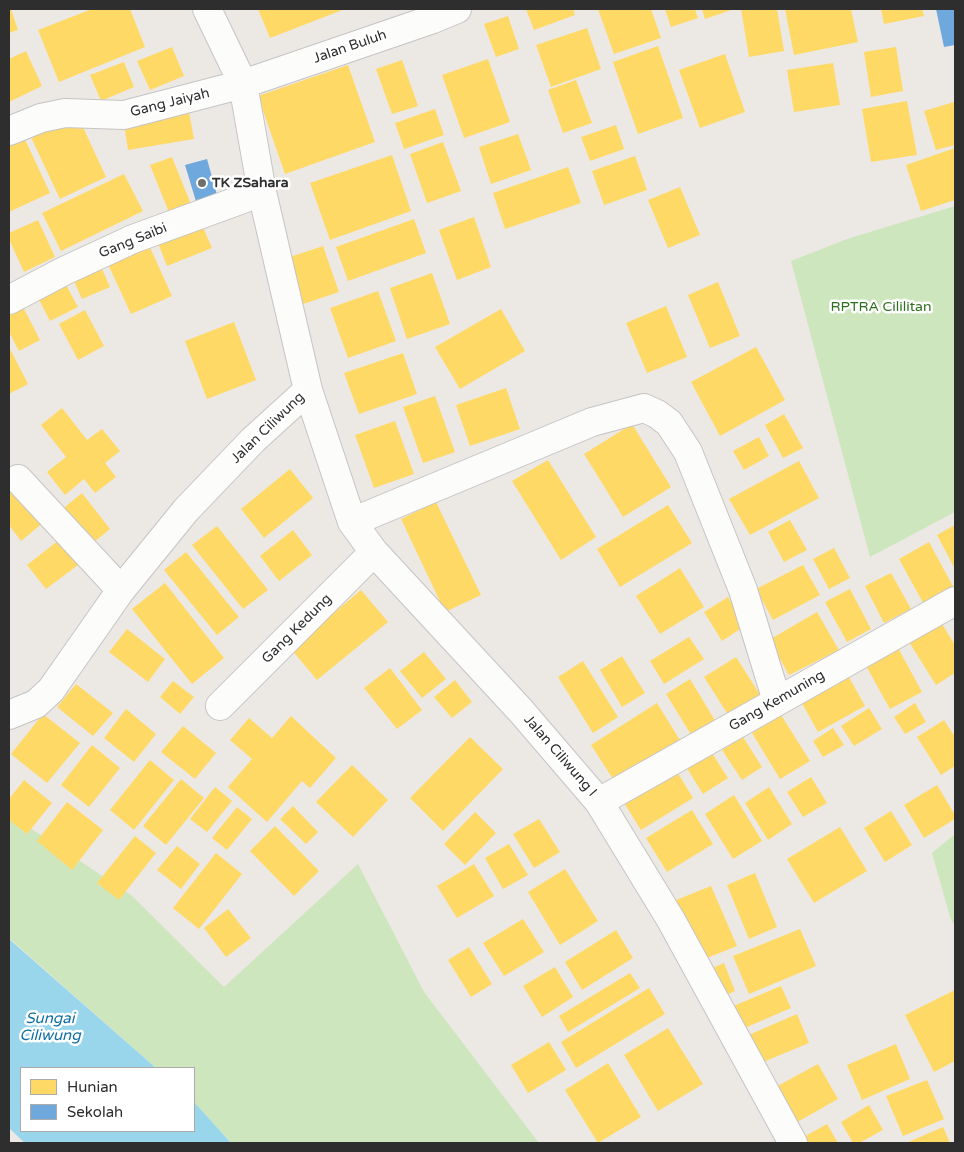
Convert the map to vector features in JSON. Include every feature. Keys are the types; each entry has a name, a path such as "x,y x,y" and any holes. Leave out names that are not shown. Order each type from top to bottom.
{"street":[{"name":"Jalan Ciliwung","path":"9,716 36,704 51,690 121,590 186,510 253,440 308,390 262,192 243,84 207,9"},
{"name":"Jalan Buluh","path":"243,84 457,9"},
{"name":"Gang Jaiyah","path":"9,131 41,118 65,113 124,115 243,84"},
{"name":"Gang Saibi","path":"9,300 64,271 134,239 262,192"},
{"name":"Jalan Ciliwung I","path":"308,390 352,522 374,552 527,718 599,802 671,920 793,1143"},
{"path":"352,522 592,422 644,408 657,414 669,423 688,452 743,590 777,701"},
{"path":"18,479 121,590"},
{"name":"Gang Kedung","path":"220,706 374,552"},
{"name":"Gang Kemuning","path":"599,802 955,601"}],"green space":[{"name":"RPTRA Cililitan","path":"955,206 955,512 870,557 791,261 847,239"},
{"path":"9,814 131,895 224,987 358,864 424,992 539,1143 231,1143 195,1103 195,1067 155,1067 9,938"},
{"path":"955,834 955,927 950,917 932,853"}],"water":[{"name":"Sungai Ciliwung","path":"9,939 155,1067 20,1067 20,1132 195,1132 195,1103 231,1143 25,1143 9,1128"}],"building: Hunian":[{"path":"9,9 11,9 18,30 9,33"},
{"path":"92,9 130,9 145,47 59,82 38,30"},
{"path":"258,9 345,9 270,38"},
{"path":"526,9 573,9 575,15 534,30"},
{"path":"598,9 651,9 661,38 614,54"},
{"path":"665,9 695,9 698,18 671,27"},
{"path":"702,9 734,9 705,19"},
{"path":"741,9 777,9 784,51 749,57"},
{"path":"785,9 851,9 858,42 794,55"},
{"path":"881,9 922,9 924,16 884,24"},
{"path":"508,16 519,49 496,57 484,24"},
{"path":"587,28 601,69 551,87 536,45"},
{"path":"658,46 683,118 638,134 613,62"},
{"path":"172,47 184,76 150,90 137,61"},
{"path":"896,47 903,91 871,97 864,52"},
{"path":"26,51 42,86 9,102 9,59"},
{"path":"725,54 745,112 700,128 679,70"},
{"path":"488,59 510,122 464,138 442,75"},
{"path":"402,60 418,106 392,114 376,69"},
{"path":"124,62 134,87 101,101 90,75"},
{"path":"833,63 840,105 794,112 787,70"},
{"path":"348,65 375,142 285,174 258,96"},
{"path":"576,80 592,123 563,133 548,90"},
{"path":"907,101 917,155 871,162 862,109"},
{"path":"954,102 955,145 936,150 924,111"},
{"path":"188,107 194,139 128,150 123,118"},
{"path":"435,109 444,135 404,149 395,123"},
{"path":"77,114 106,177 60,199 30,135"},
{"path":"616,125 624,149 590,161 581,137"},
{"path":"22,133 50,193 9,212 9,139"},
{"path":"518,134 531,170 491,184 479,147"},
{"path":"443,142 461,191 427,203 410,154"},
{"path":"955,148 955,200 921,211 906,165"},
{"path":"392,155 411,211 330,240 310,183"},
{"path":"635,156 647,190 604,205 592,171"},
{"path":"172,157 192,207 170,215 150,165"},
{"path":"568,167 581,203 505,229 493,193"},
{"path":"124,174 143,211 61,251 42,213"},
{"path":"680,187 700,235 668,248 648,200"},
{"path":"474,217 491,267 457,280 439,230"},
{"path":"414,219 426,253 348,281 336,247"},
{"path":"38,220 55,257 24,272 9,239 9,233"},
{"path":"200,220 212,248 167,266 156,238"},
{"path":"148,243 172,296 131,314 107,262"},
{"path":"323,246 339,292 300,305 284,259"},
{"path":"98,260 110,287 82,299 70,272"},
{"path":"432,273 450,324 407,339 390,288"},
{"path":"60,274 78,307 50,321 33,288"},
{"path":"718,282 740,336 710,348 688,295"},
{"path":"378,291 396,341 348,358 330,308"},
{"path":"21,303 40,340 19,351 9,332 9,309"},
{"path":"666,306 687,357 647,373 626,323"},
{"path":"501,309 525,351 460,389 435,347"},
{"path":"85,310 104,346 78,360 59,324"},
{"path":"234,322 256,380 207,399 185,341"},
{"path":"9,347 28,384 9,394"},
{"path":"756,347 785,400 720,436 691,382"},
{"path":"403,353 417,394 359,414 344,373"},
{"path":"506,388 520,429 470,446 456,405"},
{"path":"435,396 455,452 423,463 403,407"},
{"path":"62,408 87,440 102,429 120,451 105,463 116,477 95,493 84,479 65,495 47,472 66,457 41,425"},
{"path":"784,414 803,448 783,458 765,425"},
{"path":"395,421 414,474 374,488 355,435"},
{"path":"632,424 671,487 623,517 584,454"},
{"path":"759,437 769,456 744,470 733,451"},
{"path":"548,460 596,537 561,560 512,481"},
{"path":"799,461 819,498 750,535 729,499"},
{"path":"290,469 313,498 264,538 241,509"},
{"path":"9,488 44,522 21,541 9,525"},
{"path":"82,493 110,529 88,547 60,511"},
{"path":"436,502 481,595 445,612 401,519"},
{"path":"668,505 692,543 620,587 597,549"},
{"path":"790,520 807,550 784,562 768,532"},
{"path":"955,525 955,569 937,535"},
{"path":"217,526 268,590 243,609 192,545"},
{"path":"293,530 312,555 279,581 260,556"},
{"path":"59,540 78,565 46,589 27,565"},
{"path":"929,542 955,590 927,610 899,559"},
{"path":"834,548 850,578 829,589 813,559"},
{"path":"186,552 239,617 217,635 164,570"},
{"path":"803,565 820,595 773,620 756,589"},
{"path":"680,568 704,607 660,634 636,596"},
{"path":"891,573 911,609 884,623 865,586"},
{"path":"165,583 224,658 192,684 132,609"},
{"path":"850,589 871,629 847,642 825,602"},
{"path":"361,590 388,622 317,680 291,649"},
{"path":"728,597 745,626 722,641 704,612"},
{"path":"817,612 839,650 789,675 769,640"},
{"path":"937,616 955,645 955,673 936,685 906,637"},
{"path":"127,629 165,659 148,682 109,652"},
{"path":"689,637 704,659 664,684 650,661"},
{"path":"897,646 922,692 890,709 865,664"},
{"path":"424,652 446,679 422,698 400,671"},
{"path":"622,656 645,693 622,707 600,670"},
{"path":"736,657 766,704 734,724 704,677"},
{"path":"583,661 618,717 593,733 558,677"},
{"path":"390,668 422,710 397,729 364,688"},
{"path":"845,670 865,706 818,732 798,696"},
{"path":"690,679 719,727 695,741 666,694"},
{"path":"455,680 472,702 452,718 434,697"},
{"path":"173,681 194,697 180,714 160,697"},
{"path":"76,684 113,713 93,736 57,707"},
{"path":"657,703 683,745 617,785 591,745"},
{"path":"915,703 926,722 905,734 894,717"},
{"path":"869,708 882,729 854,746 841,726"},
{"path":"126,709 156,734 134,762 104,738"},
{"path":"43,714 80,743 47,783 11,754"},
{"path":"781,715 810,761 780,779 752,733"},
{"path":"291,716 336,758 310,788 302,781 267,822 228,787 252,759 230,740 249,718 272,738"},
{"path":"944,720 955,737 955,766 941,775 917,737"},
{"path":"183,726 216,753 195,779 161,752"},
{"path":"833,728 844,745 823,757 813,741"},
{"path":"470,737 503,769 443,831 410,798"},
{"path":"743,737 762,767 742,780 722,750"},
{"path":"92,745 120,768 89,807 61,785"},
{"path":"710,750 728,778 703,794 685,765"},
{"path":"150,760 174,780 134,830 110,810"},
{"path":"352,765 388,800 353,837 316,802"},
{"path":"673,765 693,798 641,830 621,798"},
{"path":"811,777 827,803 803,817 787,792"},
{"path":"181,779 204,798 166,845 143,826"},
{"path":"24,780 52,803 27,834 9,820 9,799"},
{"path":"937,785 955,815 955,819 924,838 904,805"},
{"path":"215,787 232,801 207,832 190,819"},
{"path":"769,787 792,824 768,840 745,803"},
{"path":"734,795 762,841 733,859 705,814"},
{"path":"67,802 103,830 72,870 37,841"},
{"path":"293,806 318,832 306,844 280,819"},
{"path":"237,807 252,819 227,850 212,838"},
{"path":"692,810 713,844 667,872 646,838"},
{"path":"891,811 912,845 885,862 864,828"},
{"path":"475,812 496,833 465,865 444,844"},
{"path":"539,819 560,852 534,868 513,834"},
{"path":"275,826 319,871 294,896 250,851"},
{"path":"840,827 867,871 814,903 787,859"},
{"path":"135,836 156,853 119,900 97,883"},
{"path":"509,844 528,875 503,889 485,858"},
{"path":"177,846 200,864 181,889 157,870"},
{"path":"216,853 242,874 199,929 173,908"},
{"path":"474,864 494,896 457,918 437,886"},
{"path":"565,869 598,921 560,945 528,892"},
{"path":"755,873 777,927 749,939 727,885"},
{"path":"711,886 737,946 702,960 676,900"},
{"path":"228,909 251,938 226,957 204,928"},
{"path":"523,919 544,952 504,976 483,943"},
{"path":"800,929 816,966 749,994 733,956"},
{"path":"616,930 633,958 582,990 565,962"},
{"path":"469,947 492,984 471,997 448,960"},
{"path":"724,963 735,991 720,998 708,970"},
{"path":"555,967 573,997 542,1017 523,986"},
{"path":"630,973 640,988 568,1032 559,1016"},
{"path":"781,986 791,1008 740,1030 731,1007"},
{"path":"649,988 665,1014 576,1068 561,1042"},
{"path":"955,990 955,1061 934,1072 905,1015"},
{"path":"797,1014 809,1043 756,1065 744,1037"},
{"path":"668,1028 703,1084 658,1111 624,1055"},
{"path":"549,1042 566,1070 528,1093 511,1065"},
{"path":"896,1044 910,1079 862,1100 847,1065"},
{"path":"608,1063 641,1117 598,1143 565,1090"},
{"path":"818,1064 838,1099 792,1125 772,1089"},
{"path":"927,1080 944,1119 903,1136 886,1096"},
{"path":"869,1105 883,1130 859,1143 853,1143 841,1122"},
{"path":"827,1124 838,1143 797,1143 796,1141"},
{"path":"943,1127 950,1143 906,1143"}],"building: Sekolah":[{"path":"936,9 955,9 955,45 944,47"},
{"name":"TK ZSahara","path":"207,159 219,202 198,208 185,165"}],"place":[{"name":"TK ZSahara","path":"202,183"}]}
